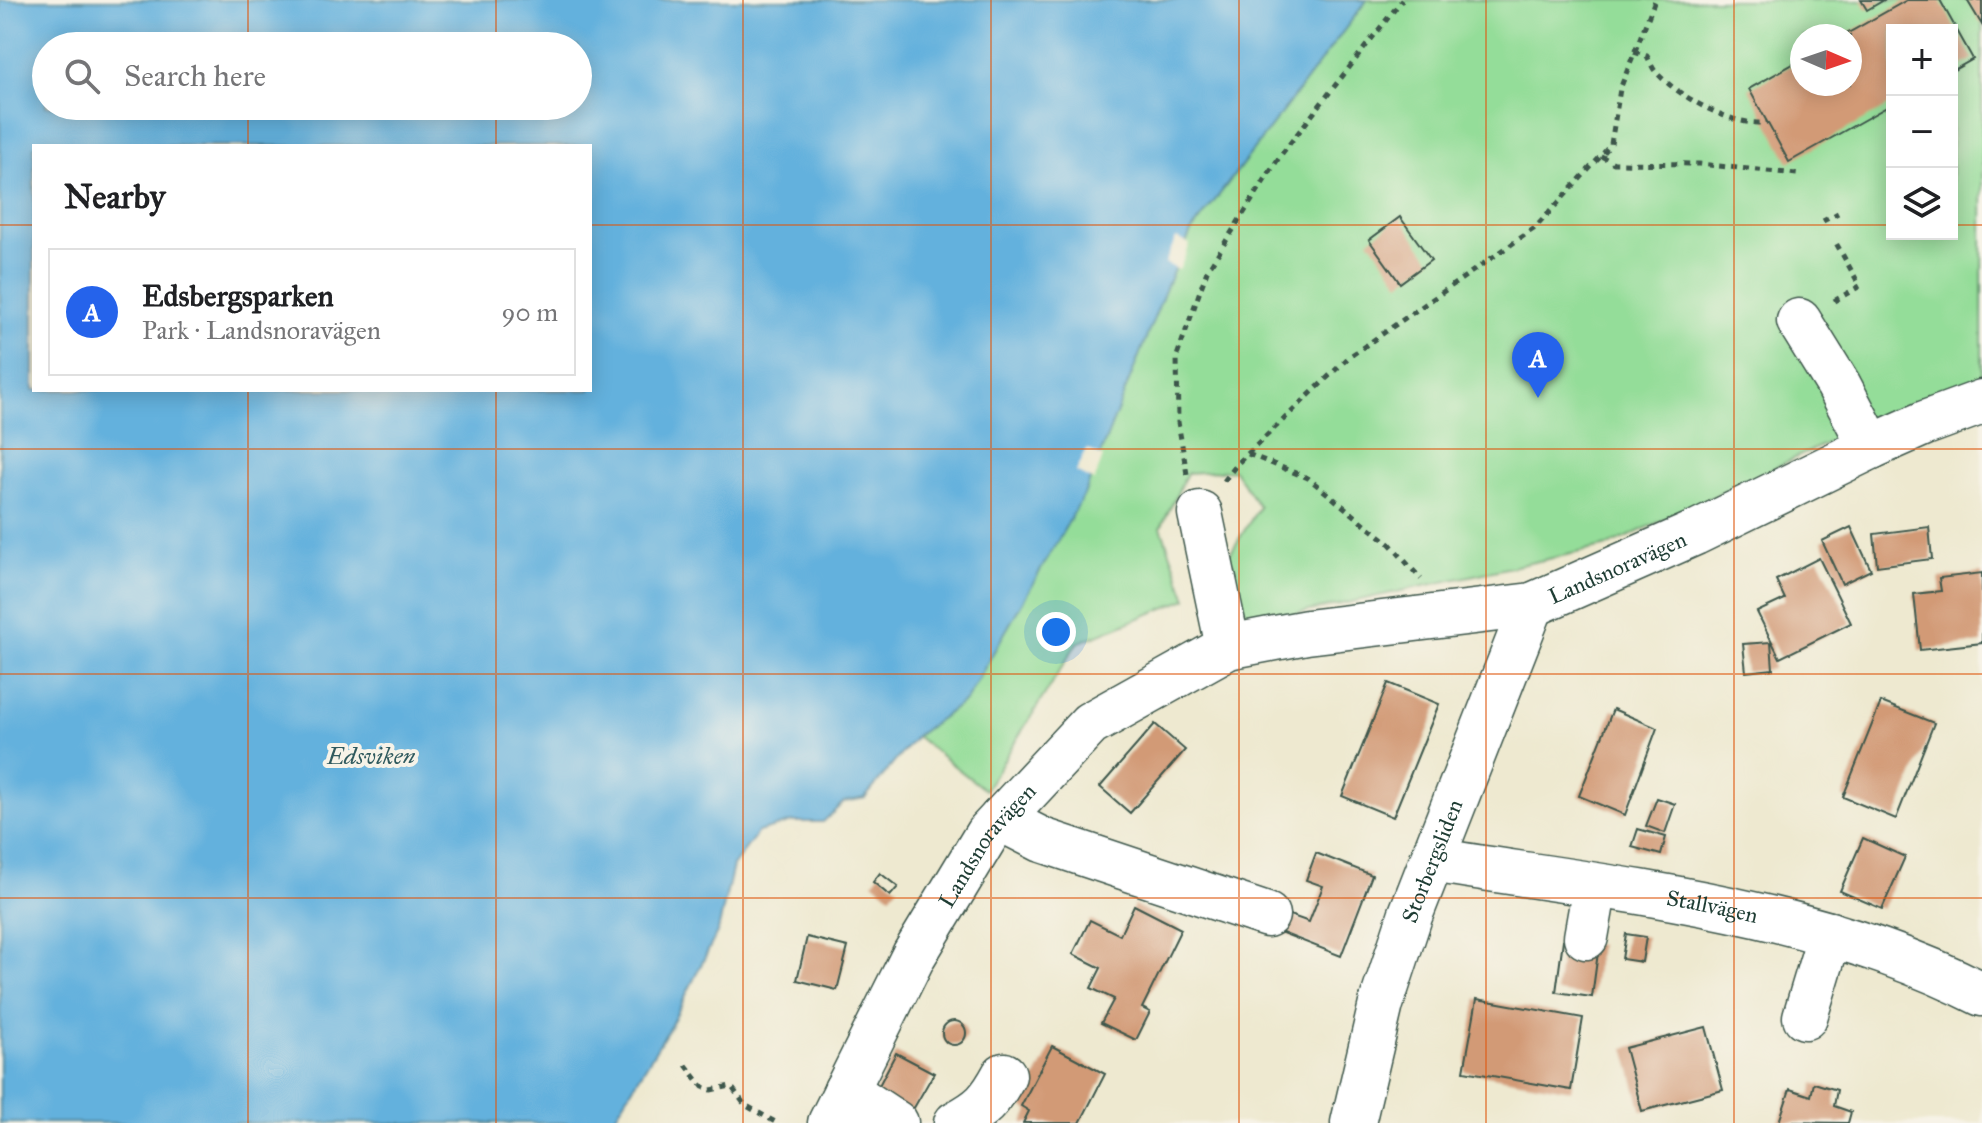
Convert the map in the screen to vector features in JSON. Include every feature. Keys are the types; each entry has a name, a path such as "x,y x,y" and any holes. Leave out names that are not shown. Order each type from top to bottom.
{"street":[{"path":"1799,321 1838,384 1871,447"},
{"name":"Landsnoravägen","path":"838,1106 914,955 987,834 1090,724 1228,647 1307,632 1532,605 1695,533 1871,447 1982,402"},
{"path":"1200,513 1228,647"},
{"name":"Storbergsliden","path":"1353,1123 1381,1004 1432,860 1532,605"},
{"path":"1001,819 1042,840 1267,915"},
{"name":"Stallvägen","path":"1432,860 1779,919 1846,927 1982,994"},
{"path":"1586,937 1595,886"},
{"path":"1805,1017 1846,927"},
{"path":"956,1123 990,1100 1004,1075"},
{"path":"838,1106 896,1123"}],"path":[{"path":"1200,513 1184,464 1177,356 1207,271 1280,156 1402,0"},
{"path":"1200,513 1248,454 1349,357 1535,228 1601,156 1611,144 1620,89 1655,0"},
{"path":"1634,52 1647,56 1656,72 1693,100 1728,119 1756,124 1767,122"},
{"path":"1601,156 1614,163 1699,164 1797,174"},
{"path":"1823,221 1838,213"},
{"path":"1836,243 1854,275"},
{"path":"1248,454 1308,478 1390,544 1422,580"},
{"path":"686,1065 703,1087 711,1090 731,1086 745,1105 777,1123"}],"green space":[{"path":"1367,0 1982,0 1982,388 1842,436 1608,546 1259,622 1228,596 1220,570 1259,507 1234,470 1187,473 1161,527 1187,599 1077,643 985,790 916,736 966,700 1191,232"}],"water":[{"name":"Edsviken","path":"0,0 1367,0 1191,232 1084,495 966,700 916,736 865,798 844,802 823,822 792,822 758,832 733,866 718,931 671,1025 611,1123 0,1123"}],"pier":[{"path":"1176,238 1190,244 1179,270 1165,263"},
{"path":"1087,449 1103,457 1094,481 1076,472"}],"building":[{"path":"1861,0 1884,0 1867,10"},
{"path":"1907,0 1940,0 1953,24 1886,24 1886,107 1789,162 1749,89 1790,66 1790,96 1862,96 1862,25"},
{"path":"1967,0 1982,0 1982,25"},
{"path":"1958,32 1973,59 1958,68"},
{"path":"1400,217 1431,260 1400,283 1369,240"},
{"path":"1851,527 1871,570 1842,584 1822,541"},
{"path":"1929,527 1932,559 1877,566 1874,534"},
{"path":"1819,558 1851,623 1780,658 1757,612 1785,599 1776,580"},
{"path":"1982,573 1982,643 1920,650 1914,594 1941,591 1939,578"},
{"path":"1771,642 1773,669 1746,672 1743,644"},
{"path":"1388,683 1439,704 1393,817 1342,796"},
{"path":"1881,702 1934,723 1896,819 1843,797"},
{"path":"1613,709 1657,728 1625,815 1579,796"},
{"path":"1155,724 1185,750 1130,813 1100,787"},
{"path":"1657,798 1675,804 1665,833 1646,826"},
{"path":"1638,829 1666,837 1661,855 1632,847"},
{"path":"1863,838 1905,857 1882,909 1840,891"},
{"path":"1316,853 1372,875 1341,956 1277,931 1284,913 1309,922 1323,886 1306,880"},
{"path":"880,873 898,887 890,896 873,882"},
{"path":"1134,905 1181,929 1142,1008 1150,1012 1136,1040 1101,1023 1114,999 1091,988 1101,968 1073,954 1090,920 1120,935"},
{"path":"1626,934 1646,937 1642,962 1622,959"},
{"path":"807,937 848,947 837,990 797,980"},
{"path":"1563,940 1599,945 1592,997 1556,992"},
{"path":"1477,999 1583,1018 1571,1090 1464,1071"},
{"path":"954,1021 962,1025 966,1033 962,1041 954,1045 946,1041 942,1033 946,1025"},
{"path":"1706,1027 1723,1090 1642,1111 1625,1048"},
{"path":"1052,1046 1105,1074 1080,1123 1023,1123 1029,1111 1021,1106"},
{"path":"896,1053 934,1073 911,1113 875,1093"},
{"path":"1814,1083 1837,1090 1834,1106 1851,1112 1848,1123 1779,1122 1790,1089 1811,1096"}],"place":[{"name":"Edsbergsparken","path":"1538,398"}]}
